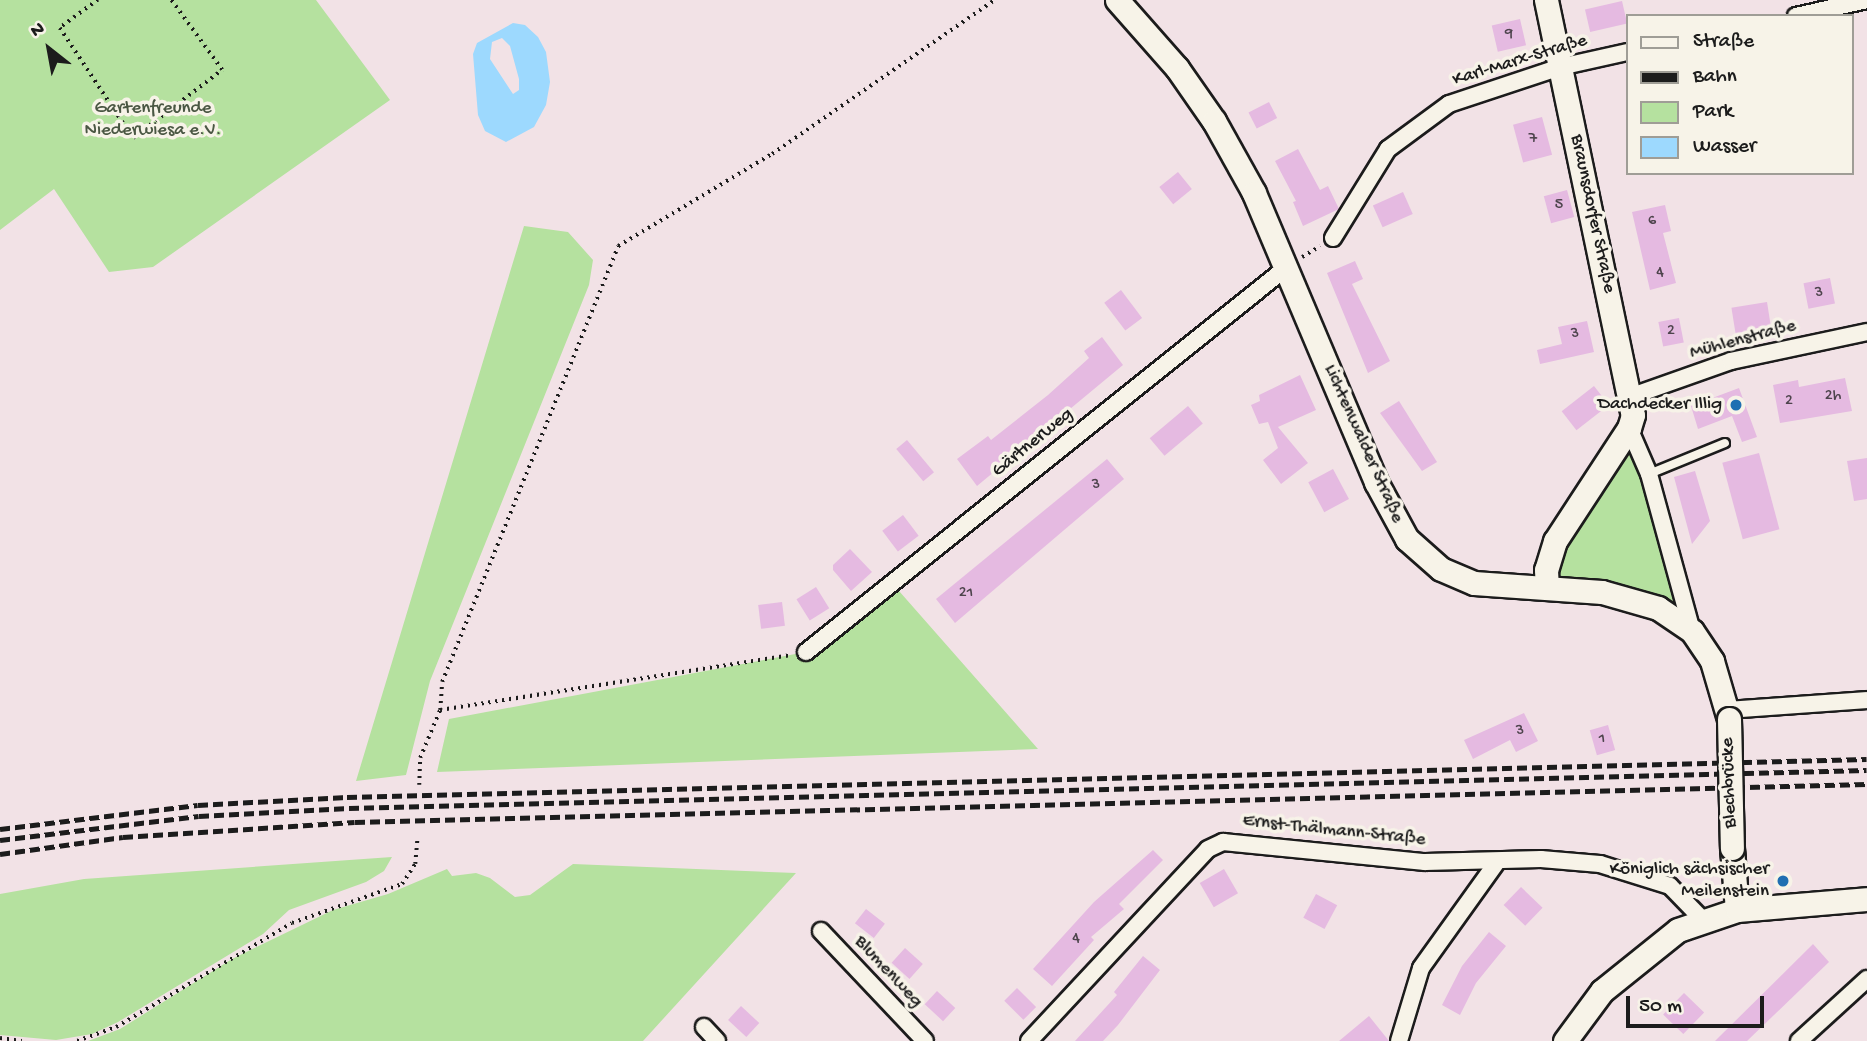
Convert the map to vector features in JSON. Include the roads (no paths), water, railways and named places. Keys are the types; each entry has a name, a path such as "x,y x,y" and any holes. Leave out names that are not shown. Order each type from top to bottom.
{"main road":[{"name":"Lichtenwalder Straße","path":"1117,0 1214,121 1287,267 1376,482 1408,539 1441,569 1457,577 1500,586 1547,587 1633,598 1692,631 1712,661 1729,714"},
{"name":"Braunsdorfer Straße","path":"1546,0 1632,396 1629,428 1555,541 1546,570 1547,587"},
{"name":"Blechbrücke","path":"1729,714 1732,848 1737,910"},
{"path":"1565,1041 1602,991 1659,943 1702,919 1737,910 1867,899"}],"street":[{"path":"1805,14 1867,0"},
{"name":"Karl-Marx-Straße","path":"1333,238 1388,149 1449,104 1560,67 1626,52"},
{"name":"Gärtnerweg","path":"806,652 1287,267"},
{"name":"Mühlenstraße","path":"1632,396 1731,361 1867,332"},
{"name":"Braunsdorfer Straße","path":"1629,428 1649,474 1692,631"},
{"path":"1729,714 1867,700"},
{"name":"Ernst-Thälmann-Straße","path":"1029,1041 1208,849 1223,842 1425,862 1541,859 1600,864 1670,886 1702,919"},
{"path":"1399,1041 1421,968 1497,862"},
{"name":"Blumenweg","path":"821,931 925,1041"},
{"path":"1799,1041 1867,979"},
{"path":"704,1027 717,1041"}],"lane":[{"path":"1649,474 1725,443"}],"water":[{"path":"513,23 525,25 538,37 546,52 550,82 546,105 534,127 506,142 485,131 478,115 473,54 477,43","holes":["502,38 510,46 519,79 519,90 513,94 490,59 492,42"]}],"railway":[{"path":"0,829 198,805 347,797 1867,759"},
{"path":"0,840 199,816 349,808 1867,770"},
{"path":"0,854 123,837 355,822 1867,784"}],"place":[{"name":"Dachdecker Illig","path":"1736,405"},
{"name":"Königlich sächsischer Meilenstein","path":"1783,881"}],"park label":[{"name":"Gartenfreunde Niederwiesa e.V.","path":"153,120"}]}
